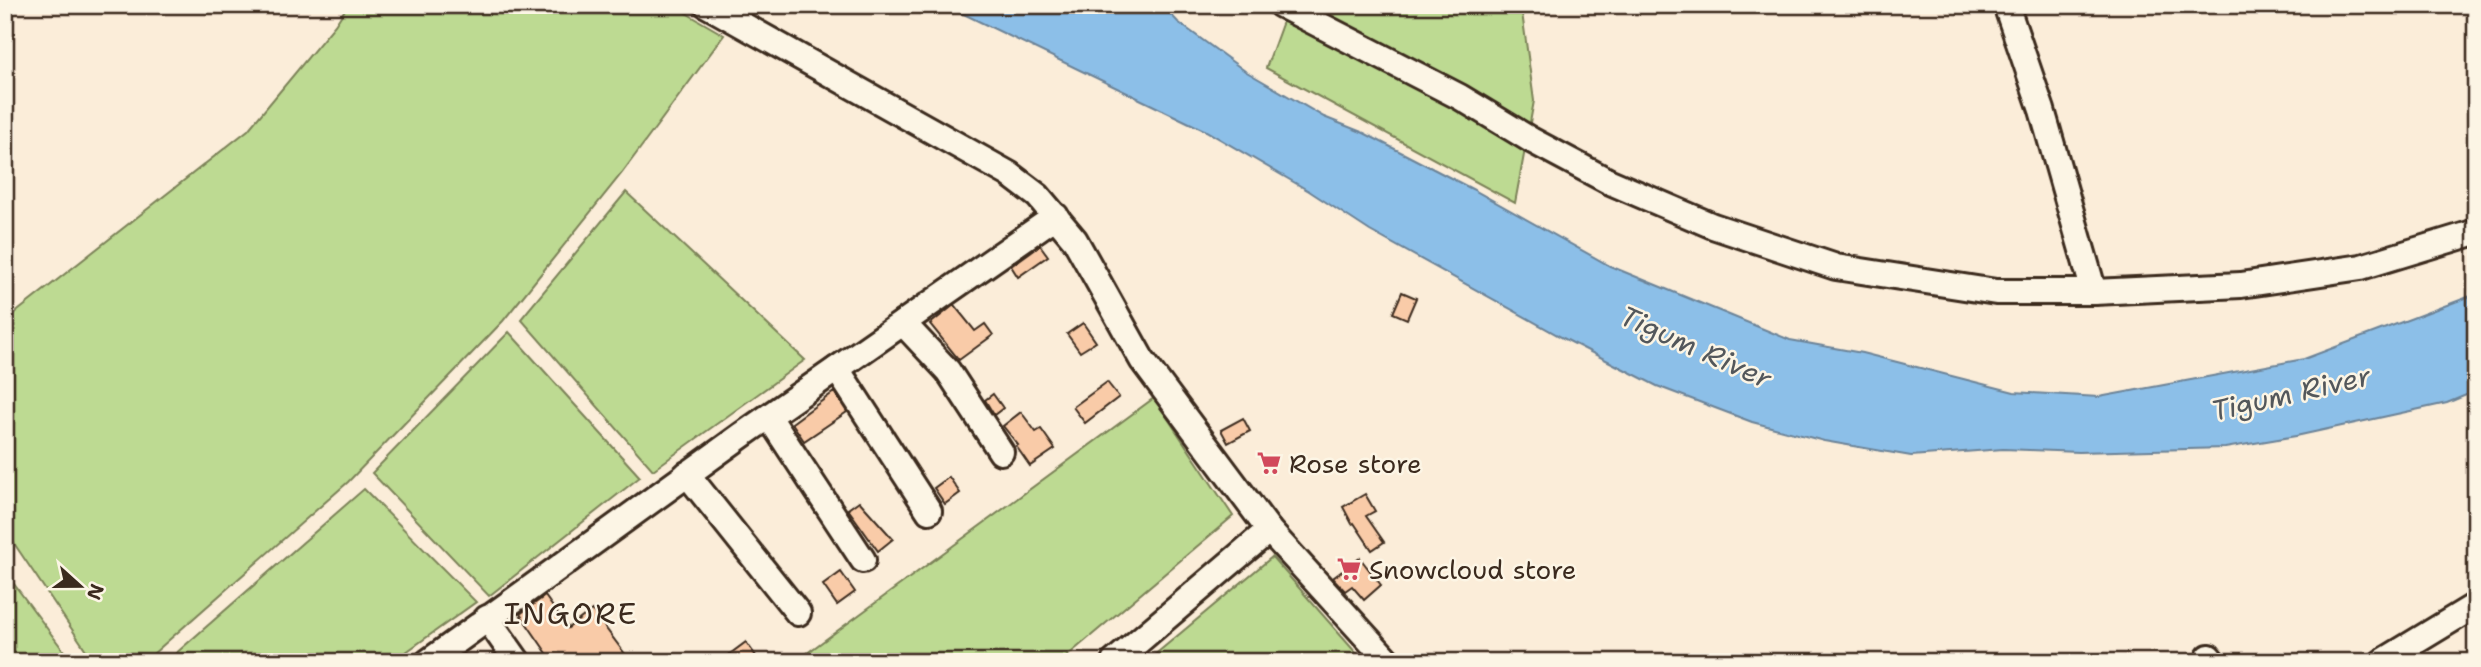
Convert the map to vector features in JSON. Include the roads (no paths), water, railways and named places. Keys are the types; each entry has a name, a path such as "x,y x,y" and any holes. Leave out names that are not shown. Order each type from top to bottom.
{"street":[{"path":"707,5 1009,174 1038,196 1075,240 1142,360 1269,530 1389,662"},
{"path":"1281,5 1460,97 1531,141 1608,181 1713,226 1836,267 1996,292 2094,292 2241,285 2361,267 2476,232"},
{"path":"2006,5 2042,110 2094,292"},
{"path":"428,662 688,474 1056,216"},
{"path":"903,323 948,371 1000,452"},
{"path":"837,369 929,511"},
{"path":"769,417 863,560"},
{"path":"688,474 798,613"},
{"path":"1114,662 1269,530"},
{"path":"2382,662 2476,605"},
{"path":"487,618 518,662"}],"water":[{"name":"Tigum River","path":"945,5 1162,5 1178,22 1245,71 1324,117 1364,133 1472,189 1610,266 1790,340 1862,353 2014,392 2099,397 2304,359 2476,294 2476,391 2447,403 2296,436 2225,448 2079,452 2003,449 1911,456 1824,441 1752,422 1657,386 1563,338 1370,231 1309,191 1206,131"}],"place":[{"name":"Rose store","path":"1269,463"},
{"name":"Snowcloud store","path":"1349,569"}],"district":[{"name":"INGORE","path":"571,613"}]}
